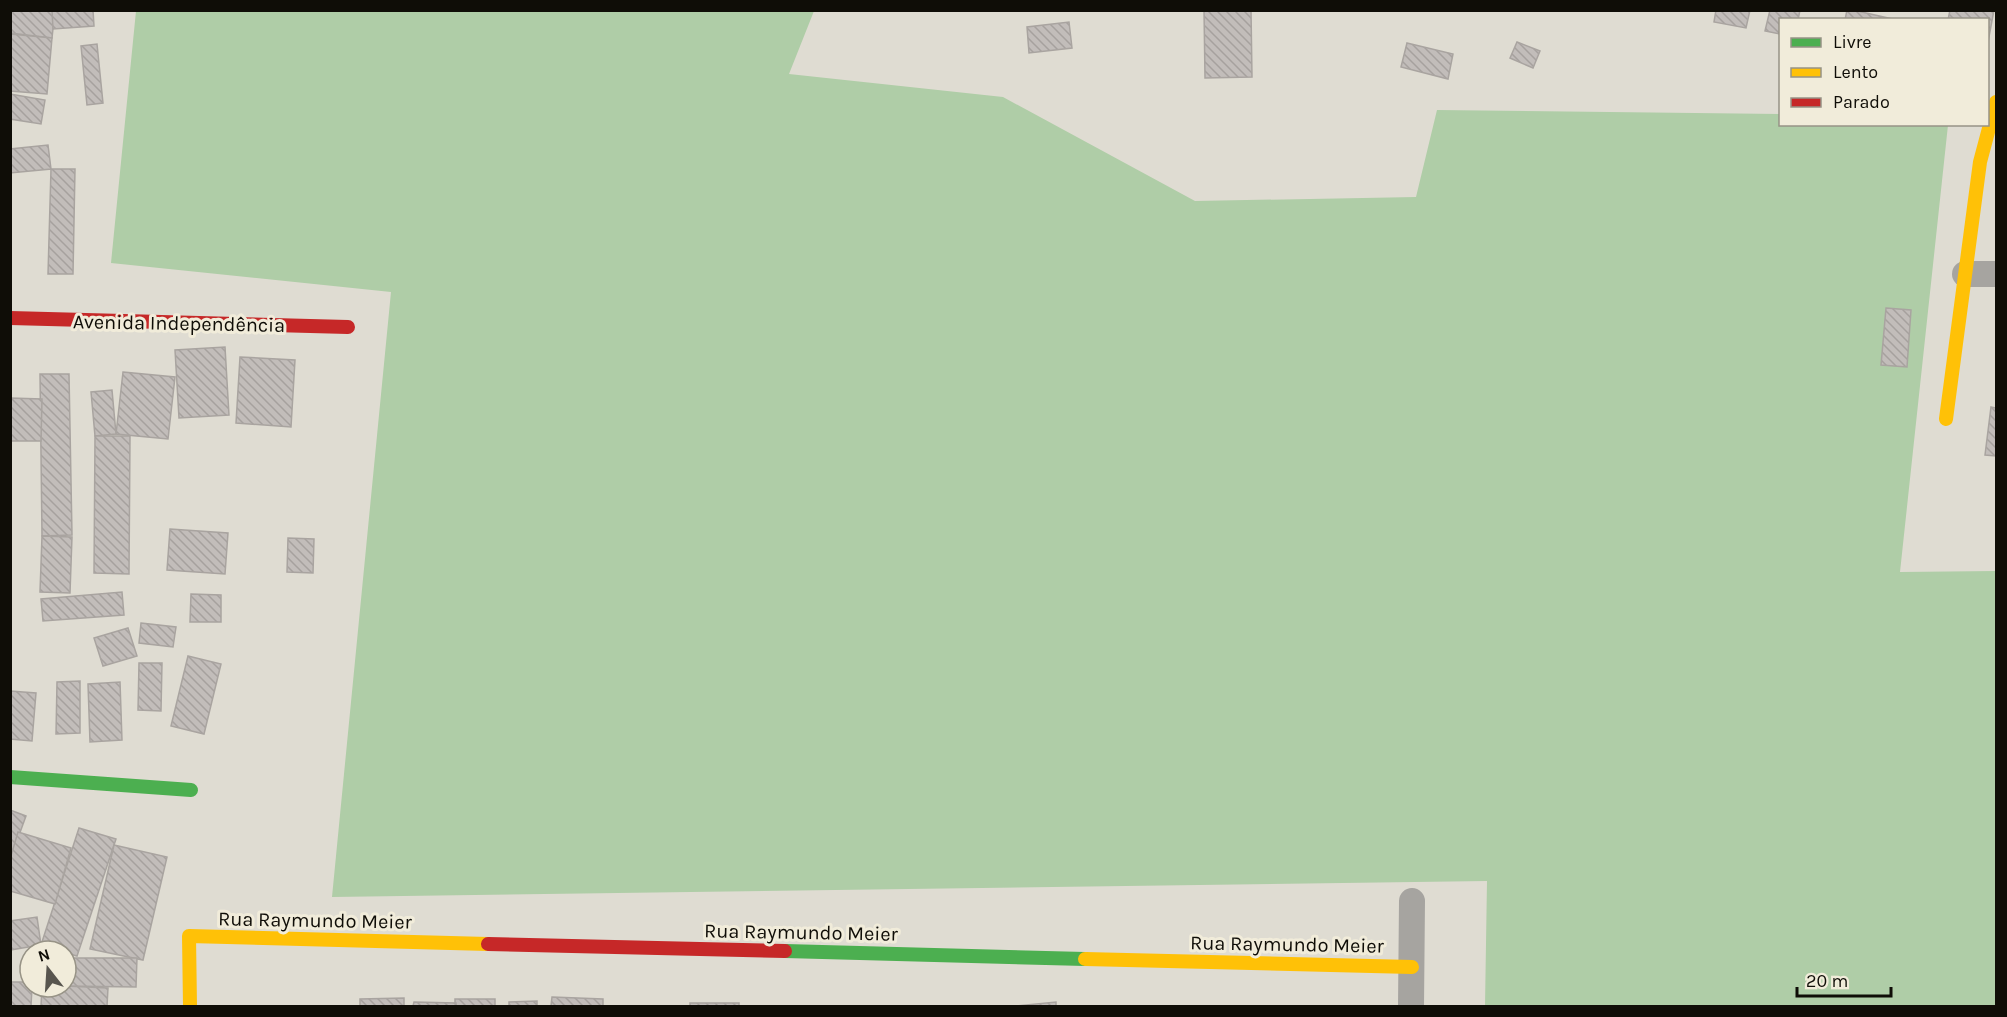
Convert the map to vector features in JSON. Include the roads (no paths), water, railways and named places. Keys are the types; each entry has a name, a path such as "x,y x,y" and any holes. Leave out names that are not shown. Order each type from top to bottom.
{"street":[{"path":"1946,419 1980,162 1996,102"},
{"path":"1965,274 1996,274"},
{"name":"Avenida Independência","path":"10,318 348,327"},
{"path":"10,777 191,790"},
{"path":"1411,1006 1412,901"},
{"name":"Rua Raymundo Meier","path":"190,1006 189,936 1412,967"}]}
